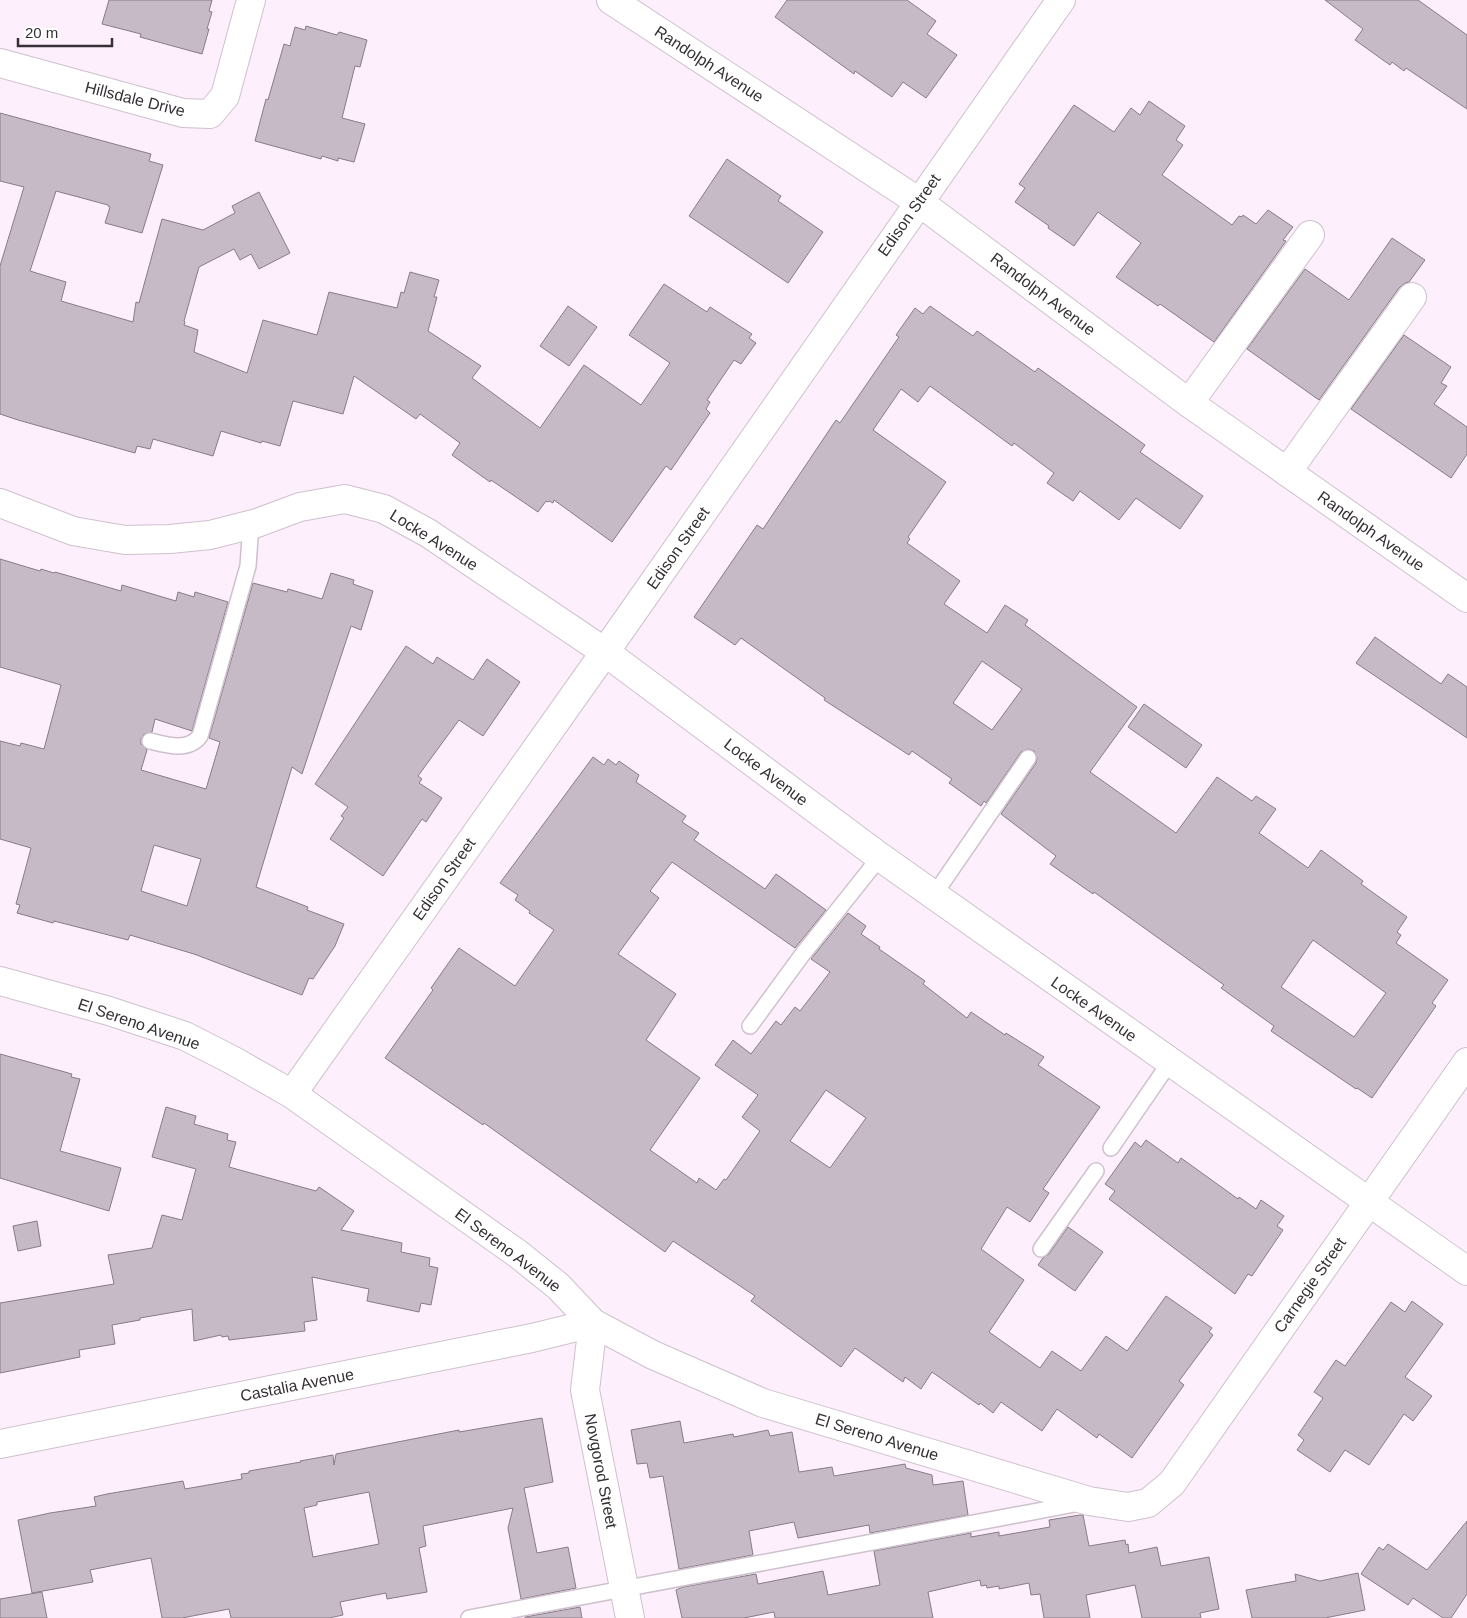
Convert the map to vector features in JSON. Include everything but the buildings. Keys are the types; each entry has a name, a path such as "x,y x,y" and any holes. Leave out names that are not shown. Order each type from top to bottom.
{"street":[{"name":"Hillsdale Drive","path":"0,63 184,113 210,114 225,96 251,0"},
{"name":"Randolph Avenue","path":"611,0 919,202 1189,403 1467,598"},
{"name":"Edison Street","path":"292,1094 605,652 1061,0"},
{"path":"1189,403 1310,235"},
{"path":"1287,472 1412,297"},
{"name":"Locke Avenue","path":"0,504 73,531 125,540 170,539 210,535 251,524 300,507 345,499 384,509 428,533 605,652 880,858 1467,1271"},
{"name":"El Sereno Avenue","path":"0,981 109,1011 185,1036 292,1094 518,1254 558,1286 593,1323 653,1355 763,1403 1089,1501 1128,1507 1148,1503"},
{"name":"Carnegie Street","path":"1148,1503 1172,1483 1467,1062"},
{"name":"Castalia Avenue","path":"0,1444 532,1338 593,1323"},
{"name":"Novgorod Street","path":"593,1323 584,1390 630,1618"}],"lane":[{"path":"150,741 170,746 185,746 196,741 200,736 248,566 251,524"},
{"path":"934,895 1028,758"},
{"path":"750,1026 802,955 880,858"},
{"path":"1111,1148 1170,1062"},
{"path":"1041,1249 1096,1171"},
{"path":"469,1618 1089,1501"}]}
